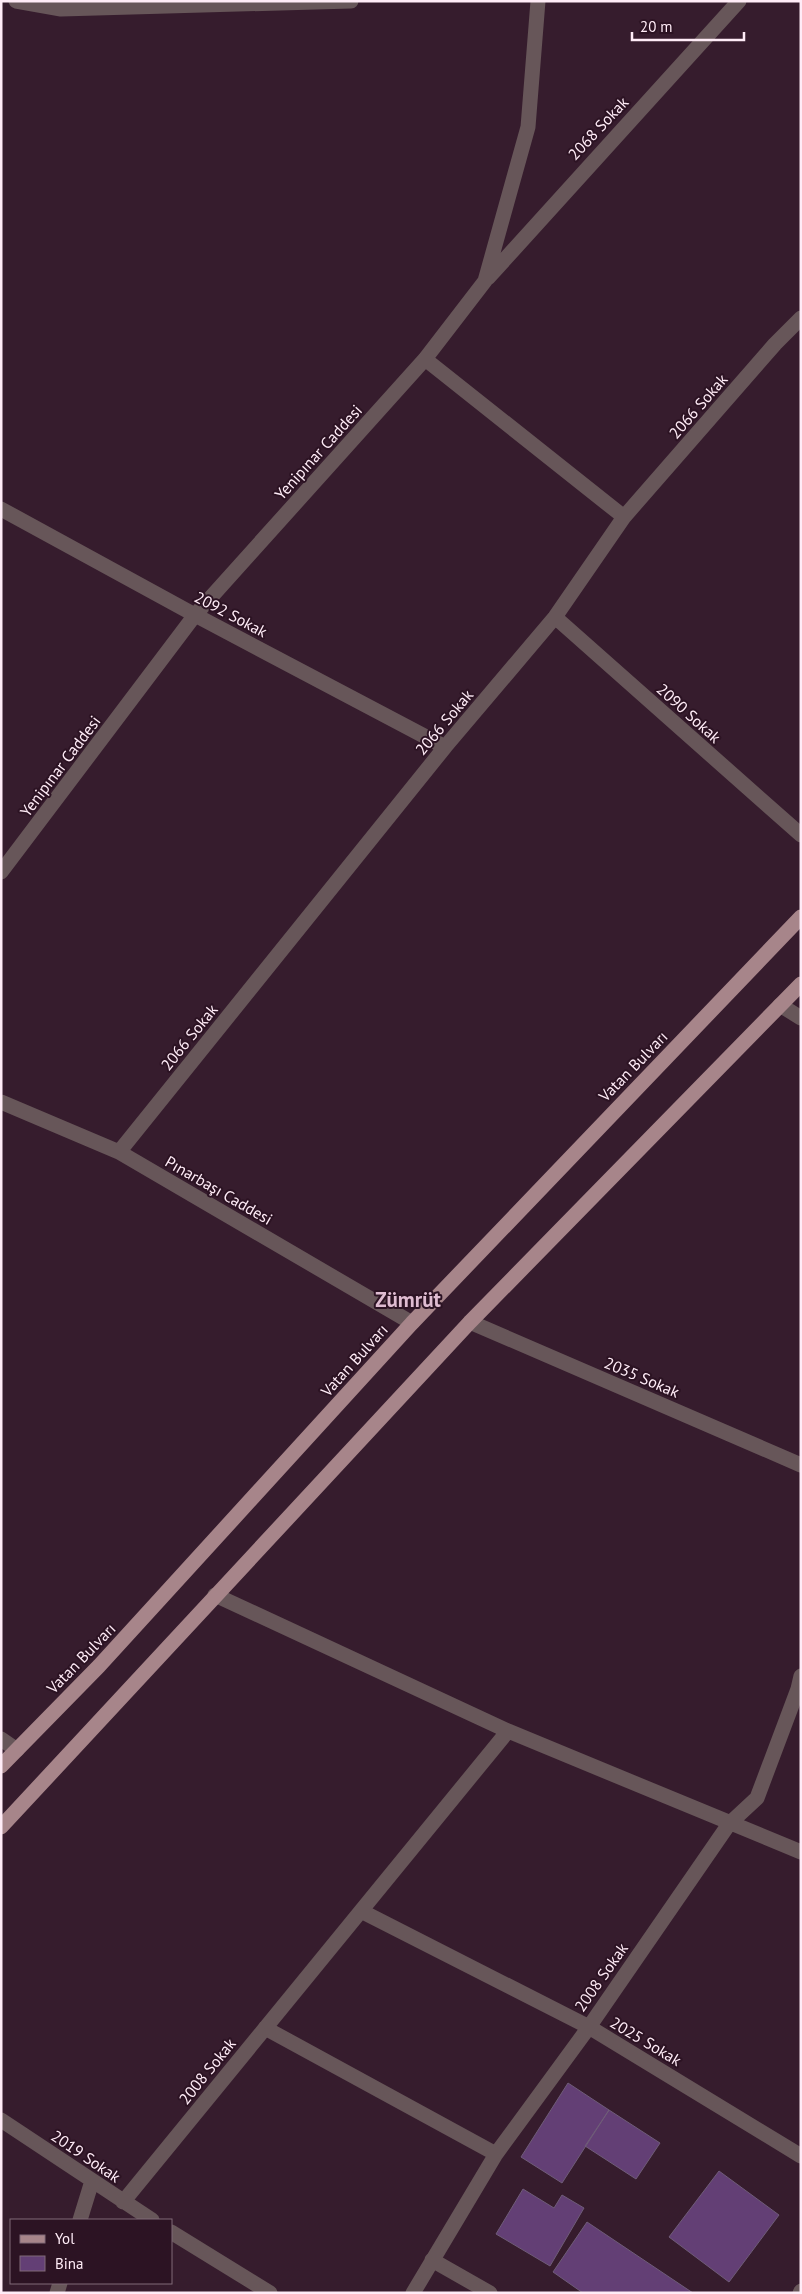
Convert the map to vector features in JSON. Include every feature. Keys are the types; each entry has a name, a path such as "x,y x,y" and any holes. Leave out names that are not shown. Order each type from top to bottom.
{"main road":[{"name":"Vatan Bulvarı","path":"1,1766 98,1666 412,1323 801,917"},
{"path":"1,1827 470,1322 801,984"}],"street":[{"path":"16,1 61,9 350,1"},
{"name":"Yenipınar Caddesi","path":"1,872 195,615 425,359 485,281 528,127 538,1"},
{"name":"2068 Sokak","path":"485,281 572,182 739,1"},
{"name":"2066 Sokak","path":"119,1152 445,747 555,617 624,516 775,344 801,318"},
{"path":"425,359 624,516"},
{"name":"2092 Sokak","path":"1,509 195,615 445,747"},
{"name":"2090 Sokak","path":"555,617 801,835"},
{"path":"780,1005 801,1018"},
{"name":"Pınarbaşı Caddesi","path":"1,1102 119,1152 412,1323"},
{"name":"2035 Sokak","path":"470,1322 801,1465"},
{"path":"215,1596 508,1731 801,1852"},
{"name":"2008 Sokak","path":"414,2293 496,2154 588,2027 730,1824 757,1798 801,1676"},
{"name":"2008 Sokak","path":"123,2202 508,1731"},
{"path":"1,1739 17,1750"},
{"name":"2025 Sokak","path":"361,1911 588,2027 801,2156"},
{"path":"265,2028 496,2154"},
{"name":"2019 Sokak","path":"1,2120 150,2219"},
{"path":"80,2219 92,2181"},
{"path":"172,2233 270,2293"},
{"path":"432,2260 490,2293"}],"building":[{"path":"568,2083 609,2110 562,2183 521,2157"},
{"path":"609,2110 660,2143 636,2179 585,2146"},
{"path":"719,2171 779,2215 729,2282 669,2237"},
{"path":"523,2189 554,2208 562,2195 584,2208 550,2266 496,2234"},
{"path":"587,2222 693,2293 583,2293 553,2272"}],"district":[{"name":"Zümrüt","path":"408,1299"}]}
